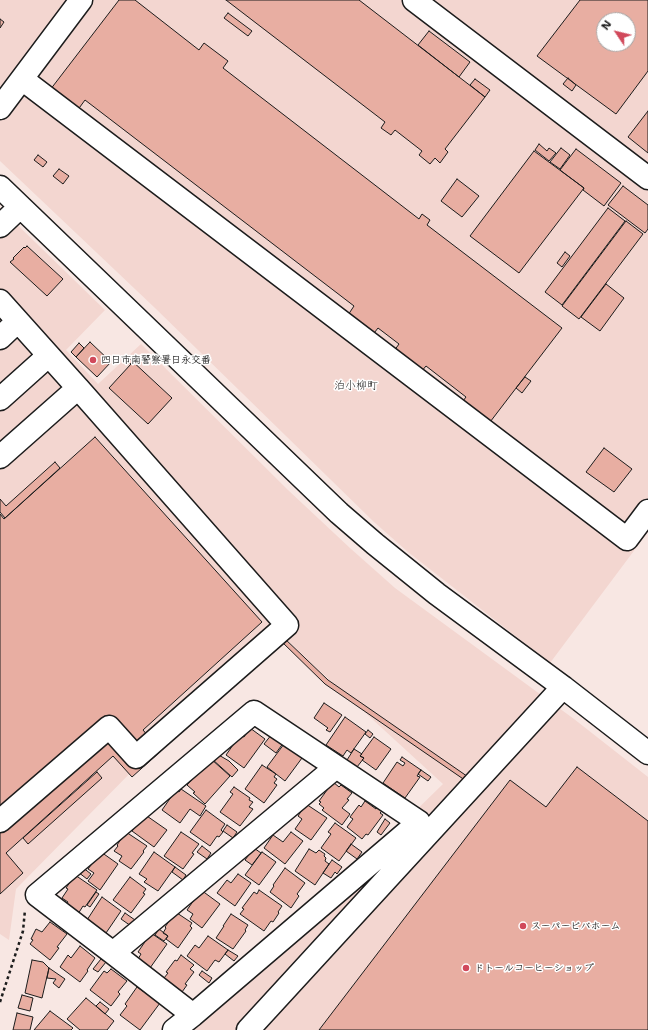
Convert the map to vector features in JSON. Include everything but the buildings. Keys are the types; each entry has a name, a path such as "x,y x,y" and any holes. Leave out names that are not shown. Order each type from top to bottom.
{"street":[{"path":"0,108 81,0"},
{"path":"414,0 648,178"},
{"path":"22,79 627,539 648,511"},
{"path":"0,187 340,513 375,544 437,594 563,687 648,753"},
{"path":"0,226 20,207"},
{"path":"0,301 287,625 136,757 109,727 0,821"},
{"path":"0,338 18,321"},
{"path":"0,399 48,356"},
{"path":"0,458 78,388"},
{"path":"248,1030 563,687"},
{"path":"174,1030 193,1015 419,822 254,712 37,895 193,1015"},
{"path":"113,953 336,767"}],"path":[{"path":"0,1002 23,931 26,899 37,895"}],"shaded area":[{"path":"0,0 648,0 648,532 550,663 408,552 374,522 155,308 0,161"},
{"path":"0,208 105,310 66,350 98,384 141,344 288,490 395,588 574,719 648,777 648,1030 191,1030 443,784 312,664 274,627 16,889 9,940 0,934"}],"place":[{"name":"四日市南警察署日永交番","path":"93,360"},
{"name":"スーパービバホーム","path":"523,926"},
{"name":"ドトールコーヒーショップ","path":"466,968"}],"district":[{"name":"泊小柳町","path":"356,386"}]}
